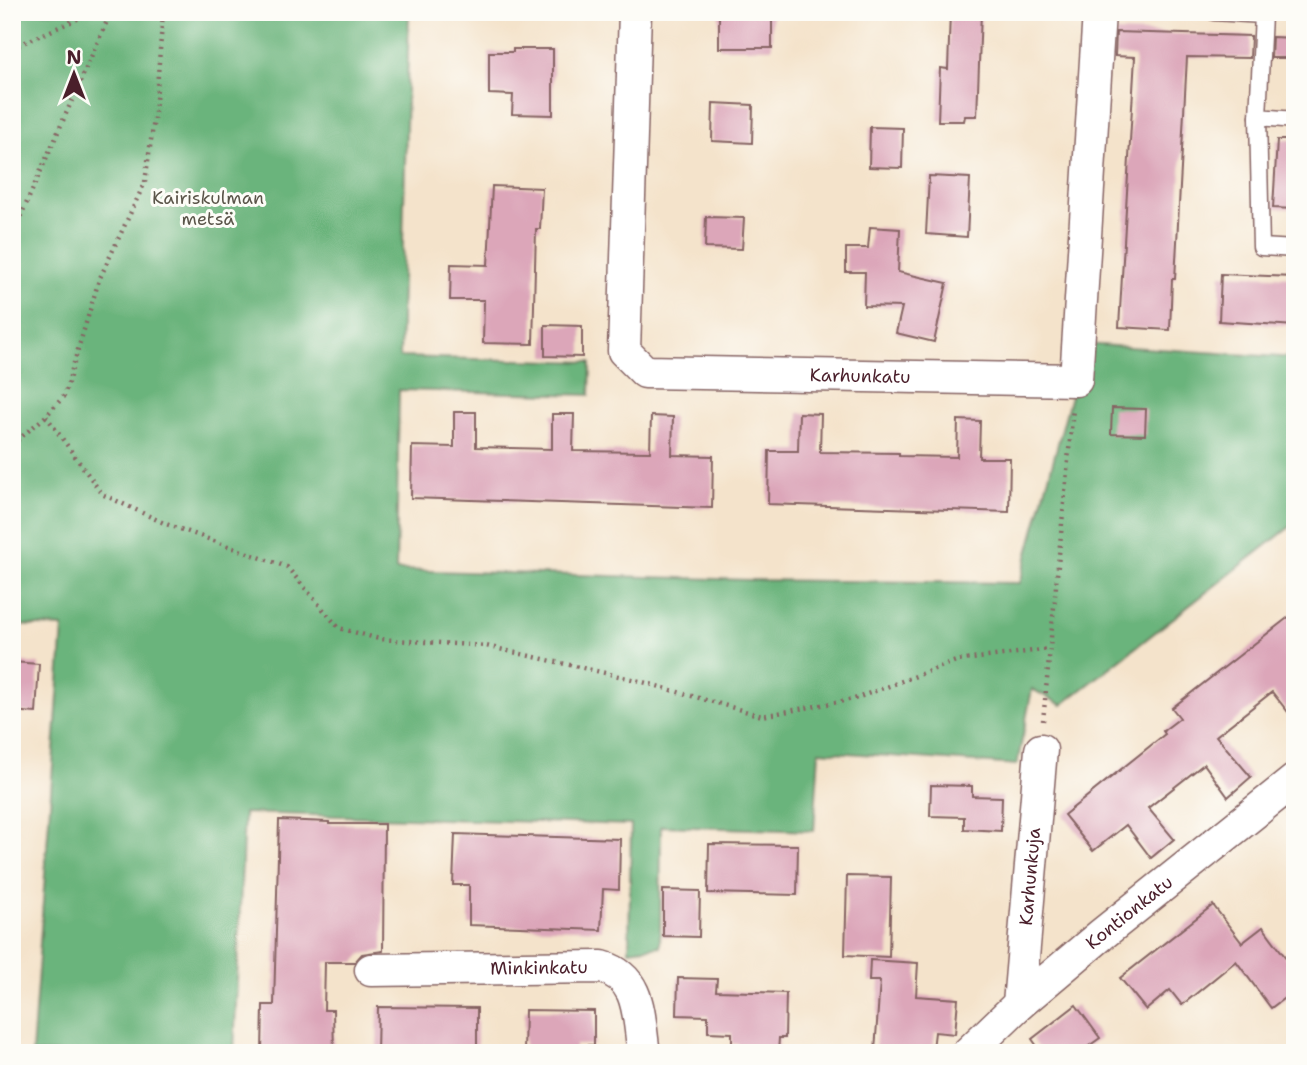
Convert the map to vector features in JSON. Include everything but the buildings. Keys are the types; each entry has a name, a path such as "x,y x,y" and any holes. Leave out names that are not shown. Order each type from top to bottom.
{"street":[{"name":"Karhunkatu","path":"635,12 624,351 645,372 1076,380"},
{"path":"1076,380 1099,12"},
{"name":"Karhunkuja","path":"1019,1004 1041,750"},
{"name":"Kontionkatu","path":"968,1053 1019,1004 1101,935 1295,780"},
{"name":"Minkinkatu","path":"371,970 602,967 615,970 626,979 632,990 644,1053"}],"lane":[{"path":"1214,12 1264,14 1258,117 1261,247 1295,249"},
{"path":"1258,117 1295,120"}],"path":[{"path":"12,48 93,12"},
{"path":"12,236 111,12"},
{"path":"12,445 46,416 64,396 99,280 145,182 155,112 163,12"},
{"path":"1041,750 1076,380"},
{"path":"46,416 102,494 166,524 287,566 339,628 379,639 486,646 636,680 762,716 854,699 956,661 1049,649"}],"green space":[{"name":"Kairiskulman metsä","path":"12,12 409,12 400,357 591,362 590,395 399,390 396,570 751,580 1020,583 1085,344 1295,358 1295,523 1062,705 1032,689 1017,765 819,751 814,831 661,826 660,946 629,950 631,825 244,813 234,1053 32,1053 63,627 12,625"}]}
